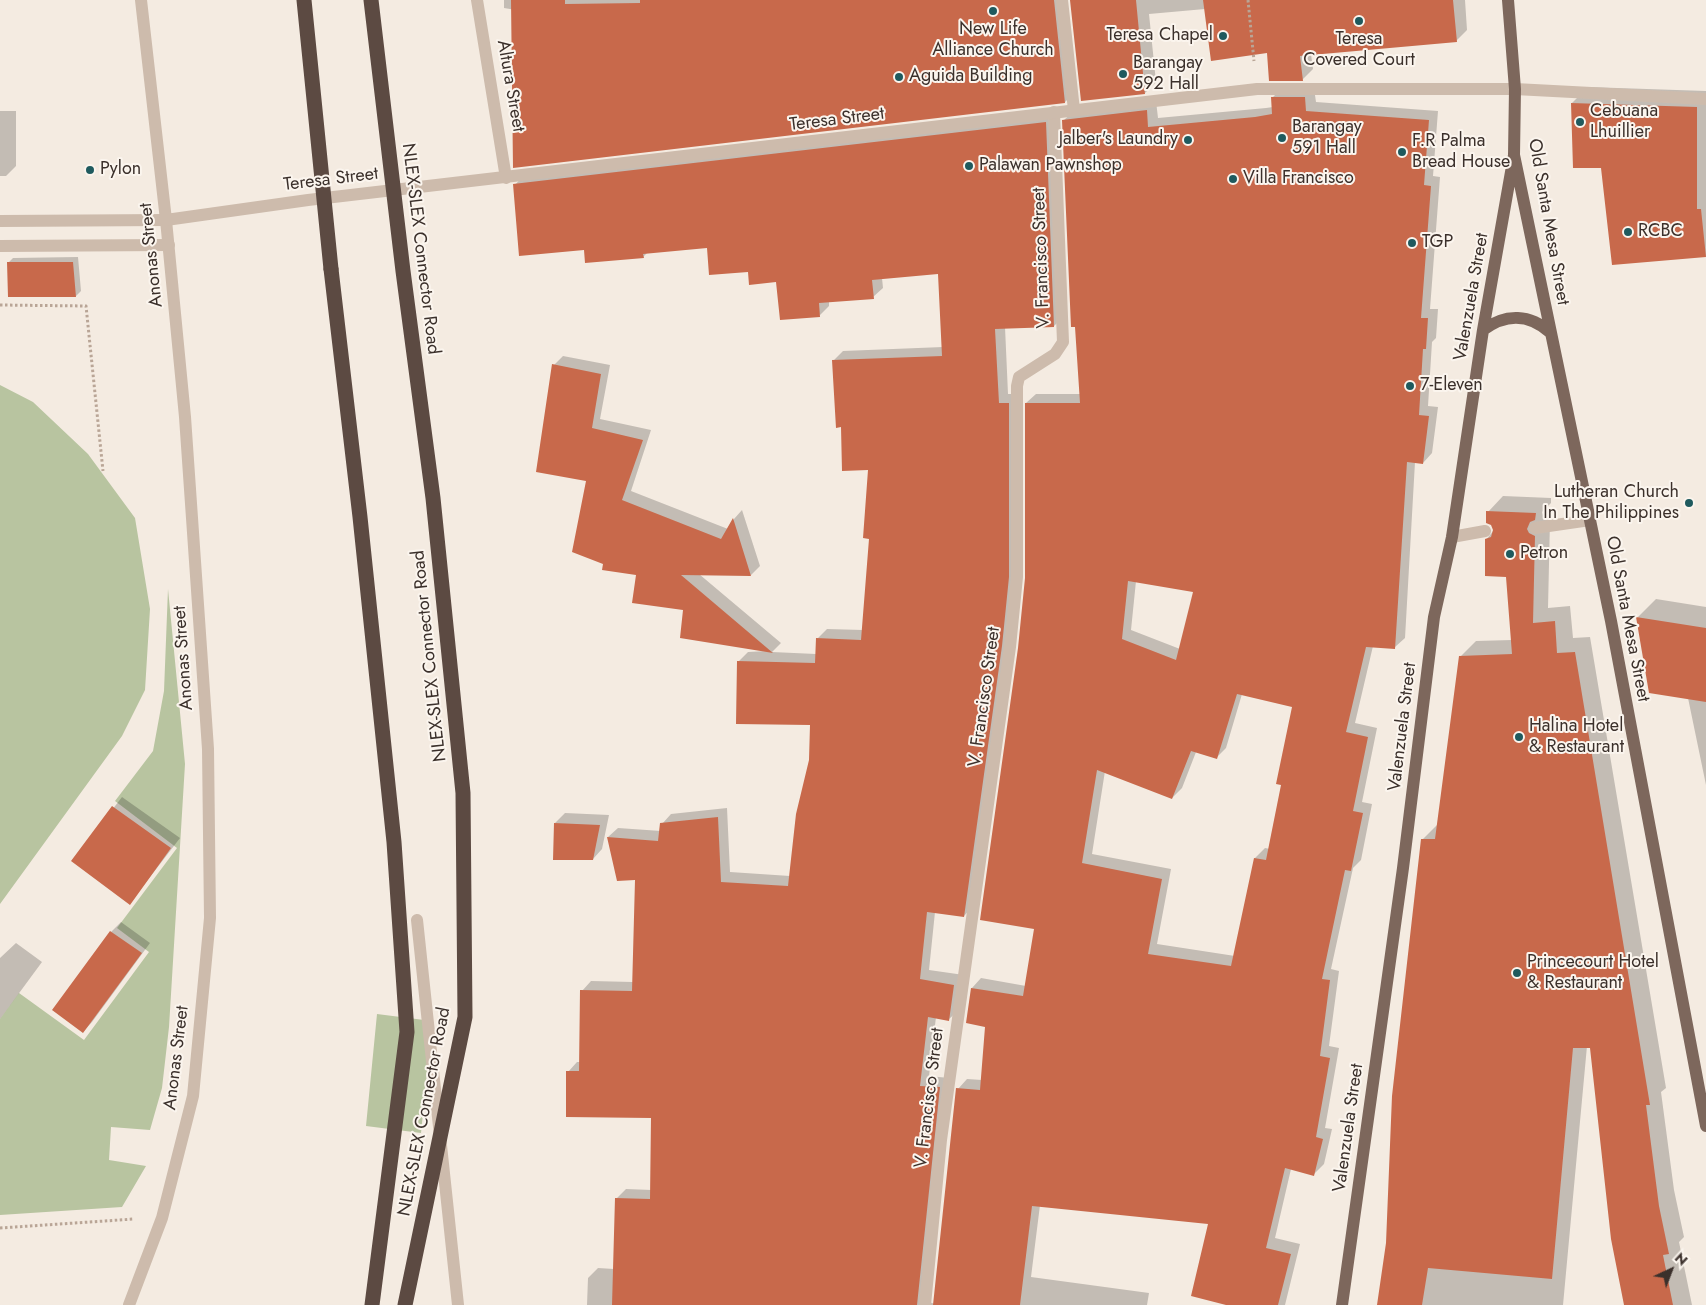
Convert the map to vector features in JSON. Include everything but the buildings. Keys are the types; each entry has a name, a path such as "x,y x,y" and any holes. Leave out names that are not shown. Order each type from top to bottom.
{"highway":[{"name":"NLEX-SLEX Connector Road","path":"304,0 331,269 360,517 394,842 407,1032 372,1305"},
{"name":"NLEX-SLEX Connector Road","path":"371,0 403,271 433,498 463,793 465,1017 404,1305"}],"main road":[{"name":"Old Santa Mesa Street","path":"1508,0 1515,89 1514,155 1590,520 1706,1126"},
{"name":"Valenzuela Street","path":"1342,1305 1403,868 1434,618 1452,537 1483,330 1514,155"},
{"path":"1483,330 1499,320 1517,317 1536,322 1551,333"}],"street":[{"name":"Anonas Street","path":"129,1305 162,1218 193,1096 210,918 208,749 185,417 169,245 141,0"},
{"name":"Altura Street","path":"477,0 506,178"},
{"path":"1062,0 1074,110"},
{"name":"Teresa Street","path":"0,221 166,220 308,200 1257,89 1515,89 1706,99"},
{"name":"V. Francisco Street","path":"925,1305 941,1140 1011,638 1017,577 1017,386 1019,377 1055,354 1063,342 1054,112"},
{"path":"0,246 169,245"},
{"path":"1535,528 1590,520"},
{"path":"1452,537 1485,531"},
{"path":"417,920 458,1305"}],"path":[{"path":"1248,0 1257,89"},
{"path":"0,305 86,306 103,471"},
{"path":"0,1228 162,1218"}],"green space":[{"path":"0,385 33,402 88,454 135,518 150,609 145,690 122,736 0,904"},
{"path":"168,589 185,764 169,1027 162,1088 150,1130 111,1127 109,1160 146,1166 122,1207 0,1215 0,1019 19,993 84,1040 149,952 117,928 177,848 115,801 153,751 164,691"},
{"path":"377,1014 432,1021 421,1133 366,1126"}],"place":[{"name":"New Life Alliance Church","path":"993,11"},
{"name":"Teresa Covered Court","path":"1359,21"},
{"name":"Teresa Chapel","path":"1223,36"},
{"name":"Barangay 592 Hall","path":"1123,74"},
{"name":"Aguida Building","path":"899,77"},
{"name":"Cebuana Lhuillier","path":"1580,122"},
{"name":"Barangay 591 Hall","path":"1282,138"},
{"name":"Jalber's Laundry","path":"1188,140"},
{"name":"F.R Palma Bread House","path":"1402,152"},
{"name":"Palawan Pawnshop","path":"969,166"},
{"name":"Pylon","path":"90,170"},
{"name":"Villa Francisco","path":"1233,179"},
{"name":"RCBC","path":"1628,232"},
{"name":"TGP","path":"1412,243"},
{"name":"7-Eleven","path":"1410,386"},
{"name":"Lutheran Church In The Philippines","path":"1689,503"},
{"name":"Petron","path":"1510,554"},
{"name":"Halina Hotel & Restaurant","path":"1519,737"},
{"name":"Princecourt Hotel & Restaurant","path":"1517,973"}]}
